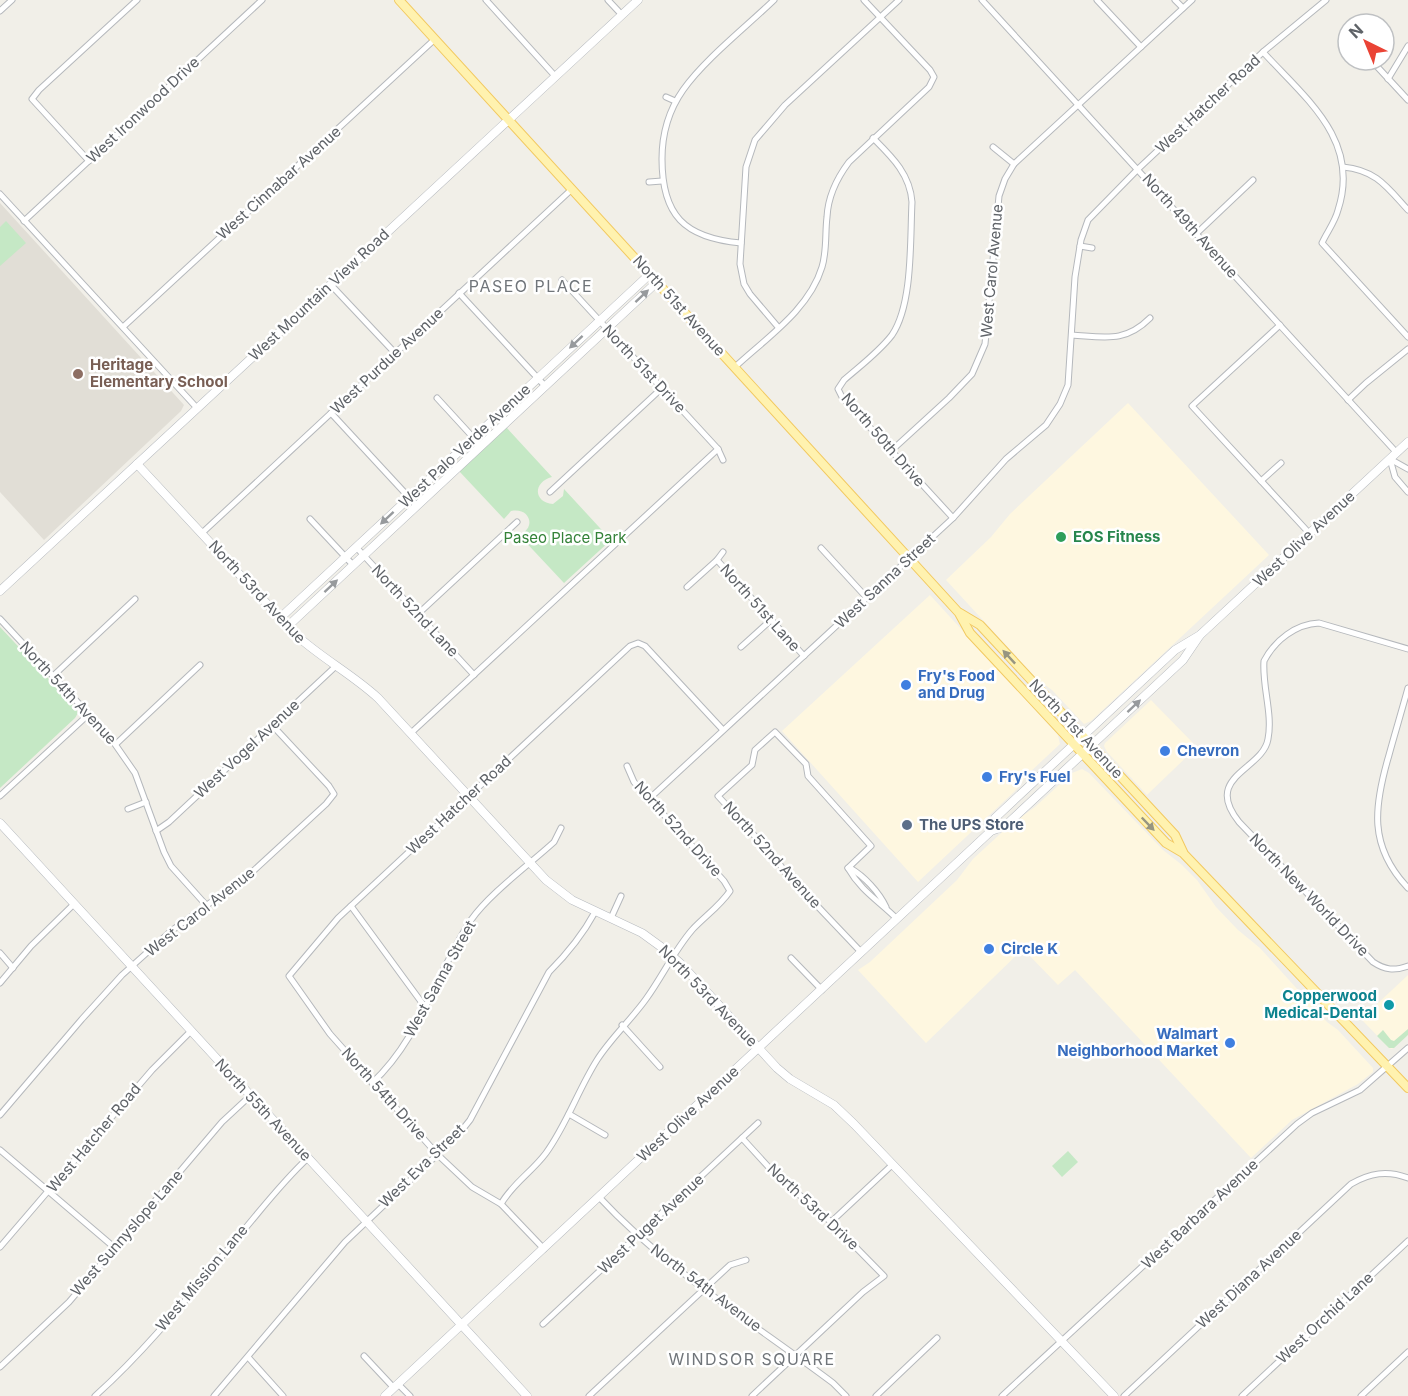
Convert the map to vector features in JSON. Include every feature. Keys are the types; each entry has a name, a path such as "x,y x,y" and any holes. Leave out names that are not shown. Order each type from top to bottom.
{"main road":[{"name":"North 51st Avenue","path":"399,0 910,558 959,613 970,633 1082,755 1166,843 1183,853 1408,1088"},
{"name":"North 51st Avenue","path":"959,613 980,625 1175,835 1183,853"}],"street":[{"path":"0,11 12,0"},
{"path":"89,161 32,99 137,0"},
{"name":"West Ironwood Drive","path":"24,221 262,0"},
{"path":"486,0 555,76"},
{"path":"608,0 622,15"},
{"name":"West Mountain View Road","path":"0,591 638,0"},
{"path":"741,243 712,239 696,233 672,210 662,181 662,152 665,130 675,101 693,76 774,0"},
{"path":"735,367 805,300 813,289 823,264 829,202 833,188 849,162 929,87 934,77 864,0"},
{"path":"777,327 756,304 744,284 740,264 746,168 755,140 785,105 899,0"},
{"name":"North 49th Avenue","path":"982,0 1396,452"},
{"path":"1096,0 1142,47"},
{"path":"1175,0 1183,8"},
{"name":"West Carol Avenue","path":"891,451 972,374 985,344 999,196 1014,164 1192,0"},
{"name":"West Hatcher Road","path":"1072,335 1075,277 1080,246 1088,220 1138,169 1263,52 1326,0"},
{"name":"West Cinnabar Avenue","path":"123,327 435,39"},
{"path":"1388,79 1408,46"},
{"path":"1263,52 1327,123 1336,139 1343,167 1343,188 1339,209 1322,243 1408,337"},
{"path":"1382,72 1408,100"},
{"path":"666,97 675,101"},
{"name":"North 50th Drive","path":"873,138 900,168 911,191 906,298 902,315 892,335 838,388 842,397 953,518"},
{"path":"993,147 1014,164"},
{"path":"1343,167 1362,170 1373,175 1408,210"},
{"path":"1196,234 1253,180"},
{"path":"649,182 662,181"},
{"name":"West Purdue Avenue","path":"201,533 572,189"},
{"path":"0,194 197,408"},
{"path":"1080,246 1092,248"},
{"name":"West Palo Verde Avenue","path":"280,618 650,274"},
{"name":"North 51st Drive","path":"562,280 718,449 723,460"},
{"name":"West Palo Verde Avenue","path":"288,626 657,282"},
{"path":"331,285 395,353"},
{"path":"459,293 545,386"},
{"path":"1072,335 1113,338 1125,336 1150,318"},
{"path":"1280,326 1192,406 1310,534"},
{"name":"West Sanna Street","path":"650,799 953,518 1006,459 1046,425 1056,411 1068,385 1072,335"},
{"path":"1348,400 1366,382 1408,349"},
{"path":"549,492 662,388"},
{"path":"437,398 481,446"},
{"path":"331,413 417,506"},
{"name":"West Olive Avenue","path":"991,831 995,818 1082,736 1175,650 1200,635 1408,442"},
{"path":"411,733 718,449"},
{"path":"1390,459 1408,469"},
{"path":"1390,459 1395,477 1408,492"},
{"path":"1262,481 1281,463"},
{"name":"North 53rd Avenue","path":"137,464 280,618 308,646 364,685 558,890 595,912 642,933 673,956 777,1068 790,1079 834,1105 1114,1396"},
{"name":"North 52nd Lane","path":"310,519 353,565"},
{"path":"418,614 517,522"},
{"name":"North 52nd Lane","path":"356,547 474,675"},
{"path":"821,548 867,598"},
{"path":"687,586 723,552"},
{"name":"North 51st Lane","path":"717,560 804,656"},
{"path":"53,676 135,599"},
{"name":"North 54th Avenue","path":"0,619 116,744 135,773 171,866 207,906"},
{"path":"741,647 771,620"},
{"name":"North New World Drive","path":"1408,649 1319,623 1294,628 1268,653 1264,661 1269,727 1265,748 1234,779 1228,796 1231,812 1239,822 1373,962 1382,968 1391,970 1408,966"},
{"name":"West Olive Avenue","path":"386,1396 991,831 1005,826 1092,746 1183,660 1200,635"},
{"name":"West Hatcher Road","path":"289,976 321,936 351,906 630,646 638,643 645,646 723,730"},
{"path":"116,744 200,665"},
{"name":"West Vogel Avenue","path":"156,831 169,822 336,666"},
{"path":"1408,688 1377,803 1377,827 1381,846 1390,866 1408,888"},
{"path":"0,796 88,714"},
{"name":"West Carol Avenue","path":"0,1115 95,1004 132,966 171,931 250,874 334,794 272,725"},
{"name":"North 52nd Avenue","path":"861,952 785,872 776,859 718,796 752,765 755,750 775,732 806,764 808,776 871,846 848,868 865,890 897,919"},
{"name":"North 52nd Drive","path":"627,766 634,782 724,881 730,891 724,900 692,930 673,956"},
{"path":"128,809 146,802"},
{"name":"North 55th Avenue","path":"0,823 527,1396"},
{"name":"West Sanna Street","path":"372,1083 393,1062 404,1046 478,911 554,842 561,828"},
{"path":"611,918 621,896"},
{"path":"0,983 48,929 74,904"},
{"path":"351,906 424,1007"},
{"name":"West Eva Street","path":"214,1396 345,1242 458,1136 470,1120 549,972 582,936 595,912"},
{"path":"0,954 13,968"},
{"path":"501,1204 517,1181 546,1152 569,1114 596,1061 622,1025 645,1000 673,956"},
{"path":"791,958 822,990"},
{"name":"North 54th Drive","path":"289,976 330,1034 438,1155 472,1187 501,1204 544,1248"},
{"path":"622,1025 660,1066"},
{"name":"West Hatcher Road","path":"0,1247 152,1070 191,1031"},
{"name":"West Barbara Avenue","path":"1002,1396 1297,1124 1312,1113 1360,1090 1408,1048"},
{"name":"West Sunnyslope Lane","path":"0,1367 50,1321 222,1122 250,1096"},
{"path":"569,1114 605,1135"},
{"name":"West Puget Avenue","path":"543,1324 758,1123"},
{"name":"North 53rd Drive","path":"742,1138 774,1173 831,1222 884,1276 863,1292 796,1355"},
{"path":"0,1150 115,1248"},
{"name":"West Mission Lane","path":"95,1396 151,1339 279,1187 308,1158"},
{"path":"831,1222 892,1165"},
{"name":"West Diana Avenue","path":"1124,1396 1351,1184 1367,1176 1382,1173 1397,1174 1408,1178"},
{"name":"North 54th Avenue","path":"600,1197 638,1236 703,1289 796,1355 833,1383 846,1396"},
{"name":"West Orchid Lane","path":"1242,1396 1408,1241"},
{"path":"589,1396 730,1265 746,1260"},
{"path":"876,1396 937,1338"},
{"path":"1361,1396 1408,1352"},
{"path":"752,1396 796,1355"},
{"path":"364,1356 410,1396"},
{"path":"248,1357 283,1396"}],"shaded area":[{"name":"Heritage Elementary School","path":"0,203 184,405 181,411 44,540 0,492"},
{"path":"1128,403 1269,555 1091,721 1084,724 1052,690 1037,679 946,580 991,537 1010,514"},
{"path":"930,595 1058,735 1060,744 1029,773 1015,791 918,882 782,731"},
{"path":"1151,700 1197,747 1147,795 1104,746"},
{"path":"1082,769 1089,773 1163,850 1197,880 1216,907 1238,930 1260,948 1327,1022 1338,1030 1373,1068 1373,1072 1358,1084 1292,1120 1251,1158 1075,970 1058,985 1023,949 926,1043 858,970 870,962 957,880 973,859 1011,824 1035,807 1072,773"},
{"name":"Copperwood Medical-Dental","path":"1408,975 1408,1035 1392,1049 1361,1019"}],"green space":[{"path":"6,221 26,243 0,266 0,227"},
{"name":"Paseo Place Park","path":"506,427 552,477 541,483 539,487 538,492 542,500 553,504 563,496 564,489 611,540 564,583 519,535 528,528 527,515 523,512 511,511 504,519 459,471"},
{"path":"0,627 75,707 78,713 0,788"},
{"path":"1408,1029 1408,1035 1394,1048 1389,1048 1377,1036 1383,1030 1394,1041"},
{"path":"1068,1151 1078,1162 1062,1177 1052,1166"}],"place":[{"name":"Heritage Elementary School","path":"78,374"},
{"name":"EOS Fitness","path":"1061,537"},
{"name":"Fry's Food and Drug","path":"906,685"},
{"name":"Chevron","path":"1165,751"},
{"name":"Fry's Fuel","path":"987,777"},
{"name":"The UPS Store","path":"907,825"},
{"name":"Circle K","path":"989,949"},
{"name":"Copperwood Medical-Dental","path":"1389,1005"},
{"name":"Walmart Neighborhood Market","path":"1230,1043"}],"district":[{"name":"PASEO PLACE","path":"531,286"},
{"name":"WINDSOR SQUARE","path":"752,1359"}]}
